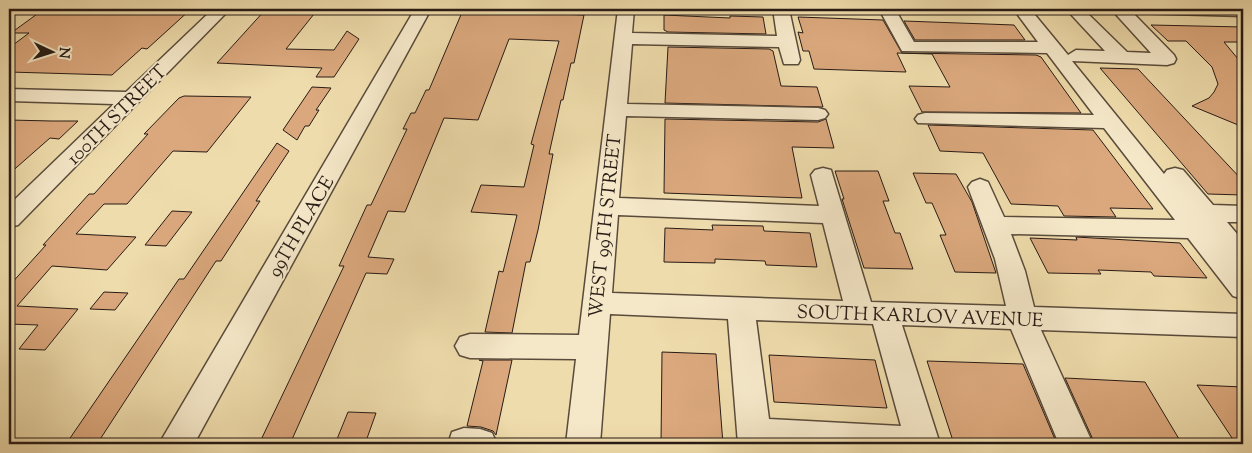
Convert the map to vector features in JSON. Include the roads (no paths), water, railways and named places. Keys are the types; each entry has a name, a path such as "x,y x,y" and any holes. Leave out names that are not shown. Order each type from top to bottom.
{"street":[{"name":"100TH STREET","path":"9,219 222,9"},
{"name":"99TH PLACE","path":"176,444 423,9"},
{"name":"WEST 99TH STREET","path":"583,444 626,9"},
{"path":"781,9 791,60"},
{"path":"887,9 908,47 1053,48"},
{"path":"1027,9 1026,15 1112,122 1201,221 1243,258"},
{"path":"1031,9 1044,17 1076,56 1201,221 1243,289"},
{"path":"1074,9 1121,58"},
{"path":"1076,56 1167,59 1119,9"},
{"path":"1135,9 1243,11"},
{"path":"623,38 788,42"},
{"path":"9,95 132,98"},
{"path":"616,110 818,114"},
{"path":"925,119 1112,122"},
{"path":"741,308 754,438 923,444 833,215 823,175"},
{"path":"980,187 1015,280 1021,318 1076,444"},
{"path":"606,206 833,215"},
{"path":"995,226 1201,221 1243,214"},
{"name":"SOUTH KARLOV AVENUE","path":"597,303 1243,326"},
{"path":"470,346 593,347"}]}
